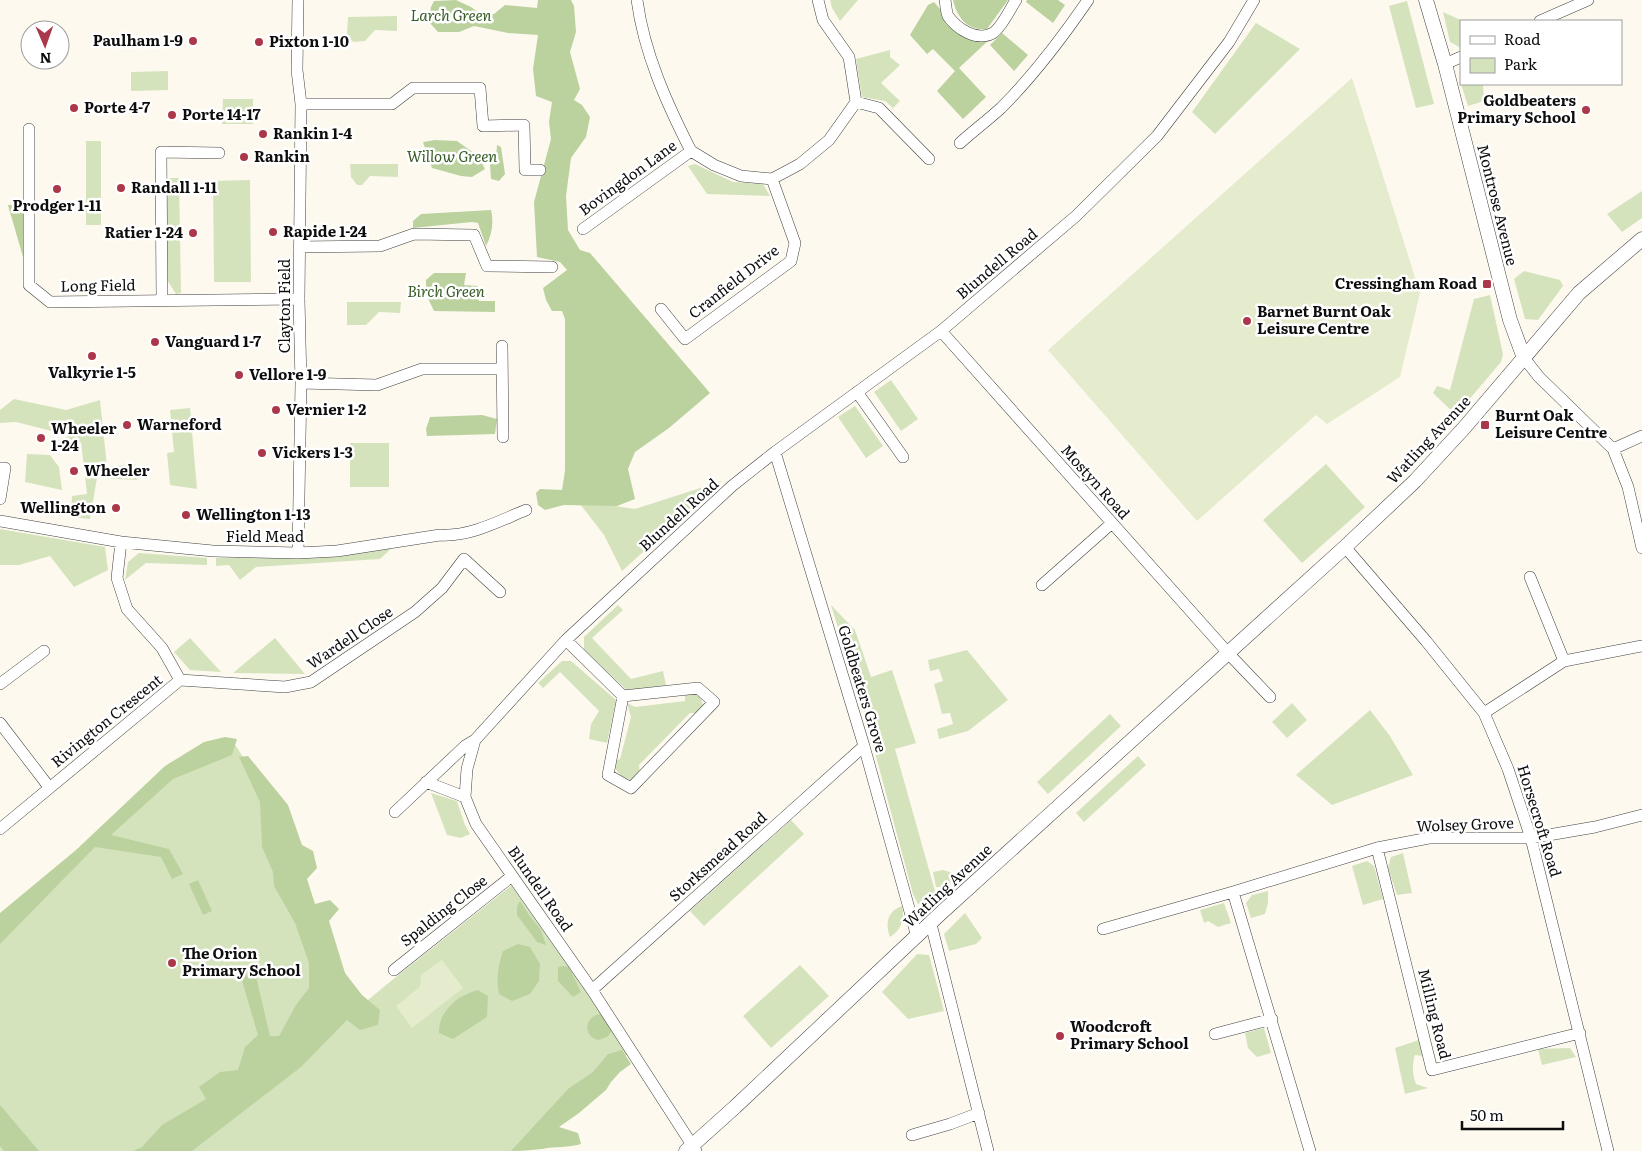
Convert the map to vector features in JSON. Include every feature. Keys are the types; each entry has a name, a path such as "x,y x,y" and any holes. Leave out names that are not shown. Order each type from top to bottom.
{"street":[{"name":"Clayton Field","path":"298,0 297,70 302,104 298,299 301,384 298,553"},
{"path":"637,0 644,39 677,122 691,151 714,165 741,176 772,179 800,164 828,140 856,102 849,57 823,20 818,0"},
{"path":"946,0 948,15 965,32 979,37 993,32 1007,16 1016,0"},
{"path":"960,143 1000,109 1030,77 1088,0"},
{"name":"Blundell Road","path":"691,1149 592,990 476,824 465,797 467,769 475,740 566,640 724,493 775,452 941,331 1076,216 1157,136 1229,42 1254,0"},
{"name":"Montrose Avenue","path":"1426,0 1445,64 1510,320 1524,358"},
{"path":"1542,20 1588,0"},
{"path":"1445,64 1460,57"},
{"path":"302,104 392,104 413,88 480,88 483,126 524,125 525,170 540,170"},
{"path":"856,102 879,108 928,159"},
{"name":"Long Field","path":"29,129 29,285 50,302 298,299"},
{"name":"Bovingdon Lane","path":"583,229 691,151"},
{"path":"162,300 161,152 219,153"},
{"name":"Cranfield Drive","path":"661,309 685,339 790,261 794,243 772,179"},
{"path":"299,247 380,246 414,234 474,235 487,266 552,267"},
{"name":"Watling Avenue","path":"691,1149 931,924 1415,481 1464,428 1580,293 1642,239"},
{"name":"Mostyn Road","path":"941,331 1228,653"},
{"path":"502,346 504,437"},
{"path":"1524,358 1539,377 1613,449 1628,487 1642,548"},
{"path":"301,384 377,385 422,369 502,369"},
{"path":"857,392 904,457"},
{"path":"1613,449 1642,436"},
{"name":"Goldbeaters Grove","path":"775,452 864,746 917,937"},
{"path":"0,468 5,468 0,499"},
{"name":"Field Mead","path":"0,521 121,542 213,551 298,553 337,551 440,535 454,536 493,524 526,510"},
{"path":"1042,585 1112,523"},
{"name":"Rivington Crescent","path":"0,829 180,680 162,648 127,610 117,578 121,542"},
{"name":"Horsecroft Road","path":"1345,547 1426,641 1484,713 1508,769 1531,838 1608,1151"},
{"name":"Wardell Close","path":"180,680 285,687 311,682 415,612 442,588 464,559 500,592"},
{"path":"1530,577 1564,661"},
{"path":"566,640 623,696"},
{"path":"1484,713 1564,661 1642,646"},
{"path":"0,684 44,651"},
{"path":"1228,653 1270,697"},
{"path":"698,688 714,702 631,788 608,775 623,696 698,688"},
{"path":"0,723 49,787"},
{"path":"395,812 465,746 475,740"},
{"name":"Storksmead Road","path":"592,990 864,746"},
{"path":"426,782 465,797"},
{"name":"Wolsey Grove","path":"1103,928 1234,892 1377,848 1429,838 1531,838 1642,815"},
{"name":"Milling Road","path":"1377,848 1432,1070 1580,1033"},
{"name":"Spalding Close","path":"394,970 512,876"},
{"path":"1234,892 1310,1151"},
{"path":"931,924 988,1151"},
{"path":"1215,1034 1272,1018"},
{"path":"912,1135 979,1113"}],"green space":[{"path":"456,0 482,15 494,14 505,5 537,8 538,0 571,0 574,6 576,32 570,52 580,89 574,100 582,105 590,117 586,137 571,158 566,196 568,230 580,250 590,253 710,393 669,428 635,452 628,469 635,499 617,506 564,505 545,510 538,505 536,493 540,489 562,490 565,471 565,319 562,311 552,311 546,300 543,288 567,270 560,262 537,257 534,202 551,139 549,122 552,102 536,96 533,69 538,35 508,33 474,26 459,32 438,32 429,22 431,7 434,1"},
{"path":"830,0 858,0 840,21 832,8"},
{"path":"953,0 1008,0 987,29 980,29 964,22 957,12"},
{"path":"1027,0 1058,0 1065,5 1053,23 1026,2"},
{"path":"1407,1 1434,104 1416,108 1389,6"},
{"path":"934,2 941,10 946,24 960,35 976,42 991,38 959,68 986,97 963,119 937,91 955,71 933,49 927,54 910,35 928,5"},
{"path":"1443,12 1461,20 1460,47 1450,42"},
{"name":"Larch Green","path":"397,16 397,31 375,30 365,41 353,42 347,35 348,17"},
{"path":"1256,23 1300,49 1215,134 1192,112"},
{"path":"1002,33 1028,55 1014,71 990,45"},
{"path":"890,50 890,57 900,65 881,83 900,101 893,108 885,101 862,97 856,59"},
{"path":"168,71 168,90 131,91 131,72"},
{"name":"Barnet Burnt Oak Leisure Centre","path":"1352,78 1420,293 1400,377 1327,424 1316,415 1197,521 1048,350"},
{"path":"1461,85 1483,85 1484,101 1468,106"},
{"path":"223,99 253,99 253,124 222,124"},
{"name":"Willow Green","path":"435,140 457,141 478,156 485,169 472,177 432,168 423,142"},
{"path":"86,141 101,141 101,225 86,225"},
{"path":"497,145 501,147 505,174 499,181 491,179 490,164 496,159"},
{"name":"Willow Green","path":"350,164 398,164 398,177 370,176 362,185 357,185 351,177"},
{"path":"695,164 733,182 763,184 770,196 707,194 688,166"},
{"path":"167,178 179,178 181,293 176,294 167,280"},
{"path":"250,180 251,282 214,282 213,181"},
{"path":"1642,191 1642,218 1622,232 1607,214"},
{"path":"8,205 24,205 25,264"},
{"path":"491,210 492,228 486,246 478,223 413,228 413,221 421,214"},
{"path":"1524,271 1560,280 1563,286 1538,320 1525,319 1514,279"},
{"name":"Birch Green","path":"434,273 466,273 464,285 478,286 479,301 495,301 495,312 434,311 426,294 426,280"},
{"path":"1490,295 1503,354 1501,362 1456,415 1433,393 1437,386 1450,390 1474,299"},
{"name":"Birch Green","path":"347,302 401,302 400,313 379,312 366,325 347,325"},
{"path":"891,380 918,419 901,431 874,392"},
{"path":"14,399 66,410 100,400 107,467 135,464 137,480 97,478 90,519 71,517 72,496 87,494 81,442 65,445 67,435 16,422 0,423 0,410"},
{"path":"855,406 883,446 866,458 838,417"},
{"path":"190,408 197,489 170,485 167,453 174,452 170,410"},
{"path":"482,415 497,419 495,434 427,436 426,429 430,417"},
{"path":"350,443 389,443 389,487 350,487"},
{"path":"27,454 50,455 59,467 62,490 25,482"},
{"path":"1326,464 1365,507 1302,563 1263,520"},
{"path":"722,481 622,571 604,535 577,500 635,509"},
{"path":"0,529 105,547 108,570 74,587 50,556 19,565 0,565"},
{"path":"393,547 380,559 256,567 240,580 229,565 216,566 216,558 321,556"},
{"path":"139,553 207,558 207,565 146,563 125,580 128,562"},
{"path":"618,605 623,610 592,638 631,679 663,671 666,685 629,692 584,650 584,637"},
{"path":"831,605 855,630 871,677 892,670 916,743 895,749 935,891 930,900 918,904 913,894 864,712"},
{"path":"190,638 221,672 190,670 174,652"},
{"path":"275,638 305,674 233,673"},
{"path":"967,650 1008,700 968,731 939,739 937,729 953,724 950,713 942,714 934,684 943,681 939,669 930,671 928,660"},
{"path":"562,661 571,661 616,700 607,743 589,739 591,724 599,711 560,672 543,688 538,683"},
{"path":"693,694 701,697 703,707 697,713 690,713 639,765 640,774 631,780 619,774 614,761 620,759 631,717 627,703 635,707 685,701 685,695"},
{"path":"1292,703 1307,720 1287,738 1272,722"},
{"path":"1370,710 1390,736 1413,775 1332,805 1296,775"},
{"path":"1110,714 1121,726 1048,794 1037,782"},
{"path":"225,737 237,739 232,755 173,779 111,835 169,849 183,874 172,879 161,857 95,847 0,944 0,913 76,850 165,766 204,742"},
{"name":"The Orion Primary School","path":"234,743 275,806 349,1016 517,881 631,1051 521,1151 0,1151 0,921 177,767"},
{"path":"248,756 288,805 302,845 313,851 317,868 307,879 315,904 330,900 339,909 329,921 345,973 362,995 380,1010 378,1025 360,1030 347,1020 301,1067 192,1151 133,1151 142,1147 162,1125 206,1099 199,1087 220,1072 238,1070 245,1047 258,1035 240,974 249,969 256,976 270,1036 279,1036 296,1005 309,988 309,963 295,923 274,886 273,872 262,847 260,802 239,757"},
{"path":"1138,756 1146,765 1084,822 1076,813"},
{"path":"431,793 457,801 470,834 461,838 447,835"},
{"path":"791,820 804,834 704,926 690,911"},
{"path":"1403,853 1412,893 1397,895 1388,868 1391,857"},
{"path":"1367,861 1374,866 1383,899 1363,905 1352,866"},
{"path":"943,870 950,872 955,879 945,887 936,887 933,872"},
{"path":"198,880 212,911 203,915 189,884"},
{"path":"1268,891 1268,903 1265,914 1251,918 1246,903 1252,895"},
{"path":"520,901 541,930 546,945 537,942 517,915 517,906"},
{"path":"1224,903 1231,923 1218,927 1208,921 1204,923 1200,910"},
{"path":"902,906 902,923 890,937 888,923 890,915"},
{"path":"965,913 982,938 976,944 949,951 944,934"},
{"path":"518,944 530,947 540,964 539,981 530,994 512,1001 499,994 498,972 503,951"},
{"path":"917,954 929,955 944,1011 908,1019 882,992"},
{"path":"442,960 463,988 412,1028 396,1006 420,987 421,975"},
{"path":"800,965 829,996 771,1048 743,1016"},
{"path":"558,967 569,967 581,992 573,997 558,981"},
{"path":"478,990 488,996 487,1017 453,1039 439,1033 442,1018 451,1005 463,996"},
{"path":"600,1014 604,1015 612,1031 607,1037 598,1040 590,1035 587,1027 591,1019"},
{"path":"1264,1028 1271,1053 1257,1057 1248,1048 1245,1033"},
{"path":"1419,1040 1423,1056 1415,1055 1414,1076 1416,1084 1428,1088 1405,1094 1395,1048"},
{"path":"1570,1048 1576,1057 1542,1065 1538,1049"},
{"path":"622,1050 631,1064 620,1072 606,1090 559,1127 578,1133 581,1144 567,1147 511,1151 568,1089 593,1072 608,1054"},
{"path":"0,1105 39,1151 4,1151 0,1146"}],"place":[{"name":"Paulham 1-9","path":"193,41"},
{"name":"Pixton 1-10","path":"259,42"},
{"name":"Porte 4-7","path":"74,108"},
{"name":"Goldbeaters Primary School","path":"1586,110"},
{"name":"Porte 14-17","path":"172,115"},
{"name":"Rankin 1-4","path":"263,134"},
{"name":"Rankin","path":"244,157"},
{"name":"Randall 1-11","path":"121,188"},
{"name":"Prodger 1-11","path":"57,189"},
{"name":"Rapide 1-24","path":"273,232"},
{"name":"Ratier 1-24","path":"193,233"},
{"name":"Cressingham Road","path":"1487,284"},
{"name":"Barnet Burnt Oak Leisure Centre","path":"1247,321"},
{"name":"Vanguard 1-7","path":"155,342"},
{"name":"Valkyrie 1-5","path":"92,356"},
{"name":"Vellore 1-9","path":"239,375"},
{"name":"Vernier 1-2","path":"276,410"},
{"name":"Warneford","path":"127,425"},
{"name":"Burnt Oak Leisure Centre","path":"1485,425"},
{"name":"Wheeler 1-24","path":"41,438"},
{"name":"Vickers 1-3","path":"262,453"},
{"name":"Wheeler","path":"74,471"},
{"name":"Wellington","path":"116,508"},
{"name":"Wellington 1-13","path":"186,515"},
{"name":"The Orion Primary School","path":"172,963"},
{"name":"Woodcroft Primary School","path":"1060,1036"}]}
